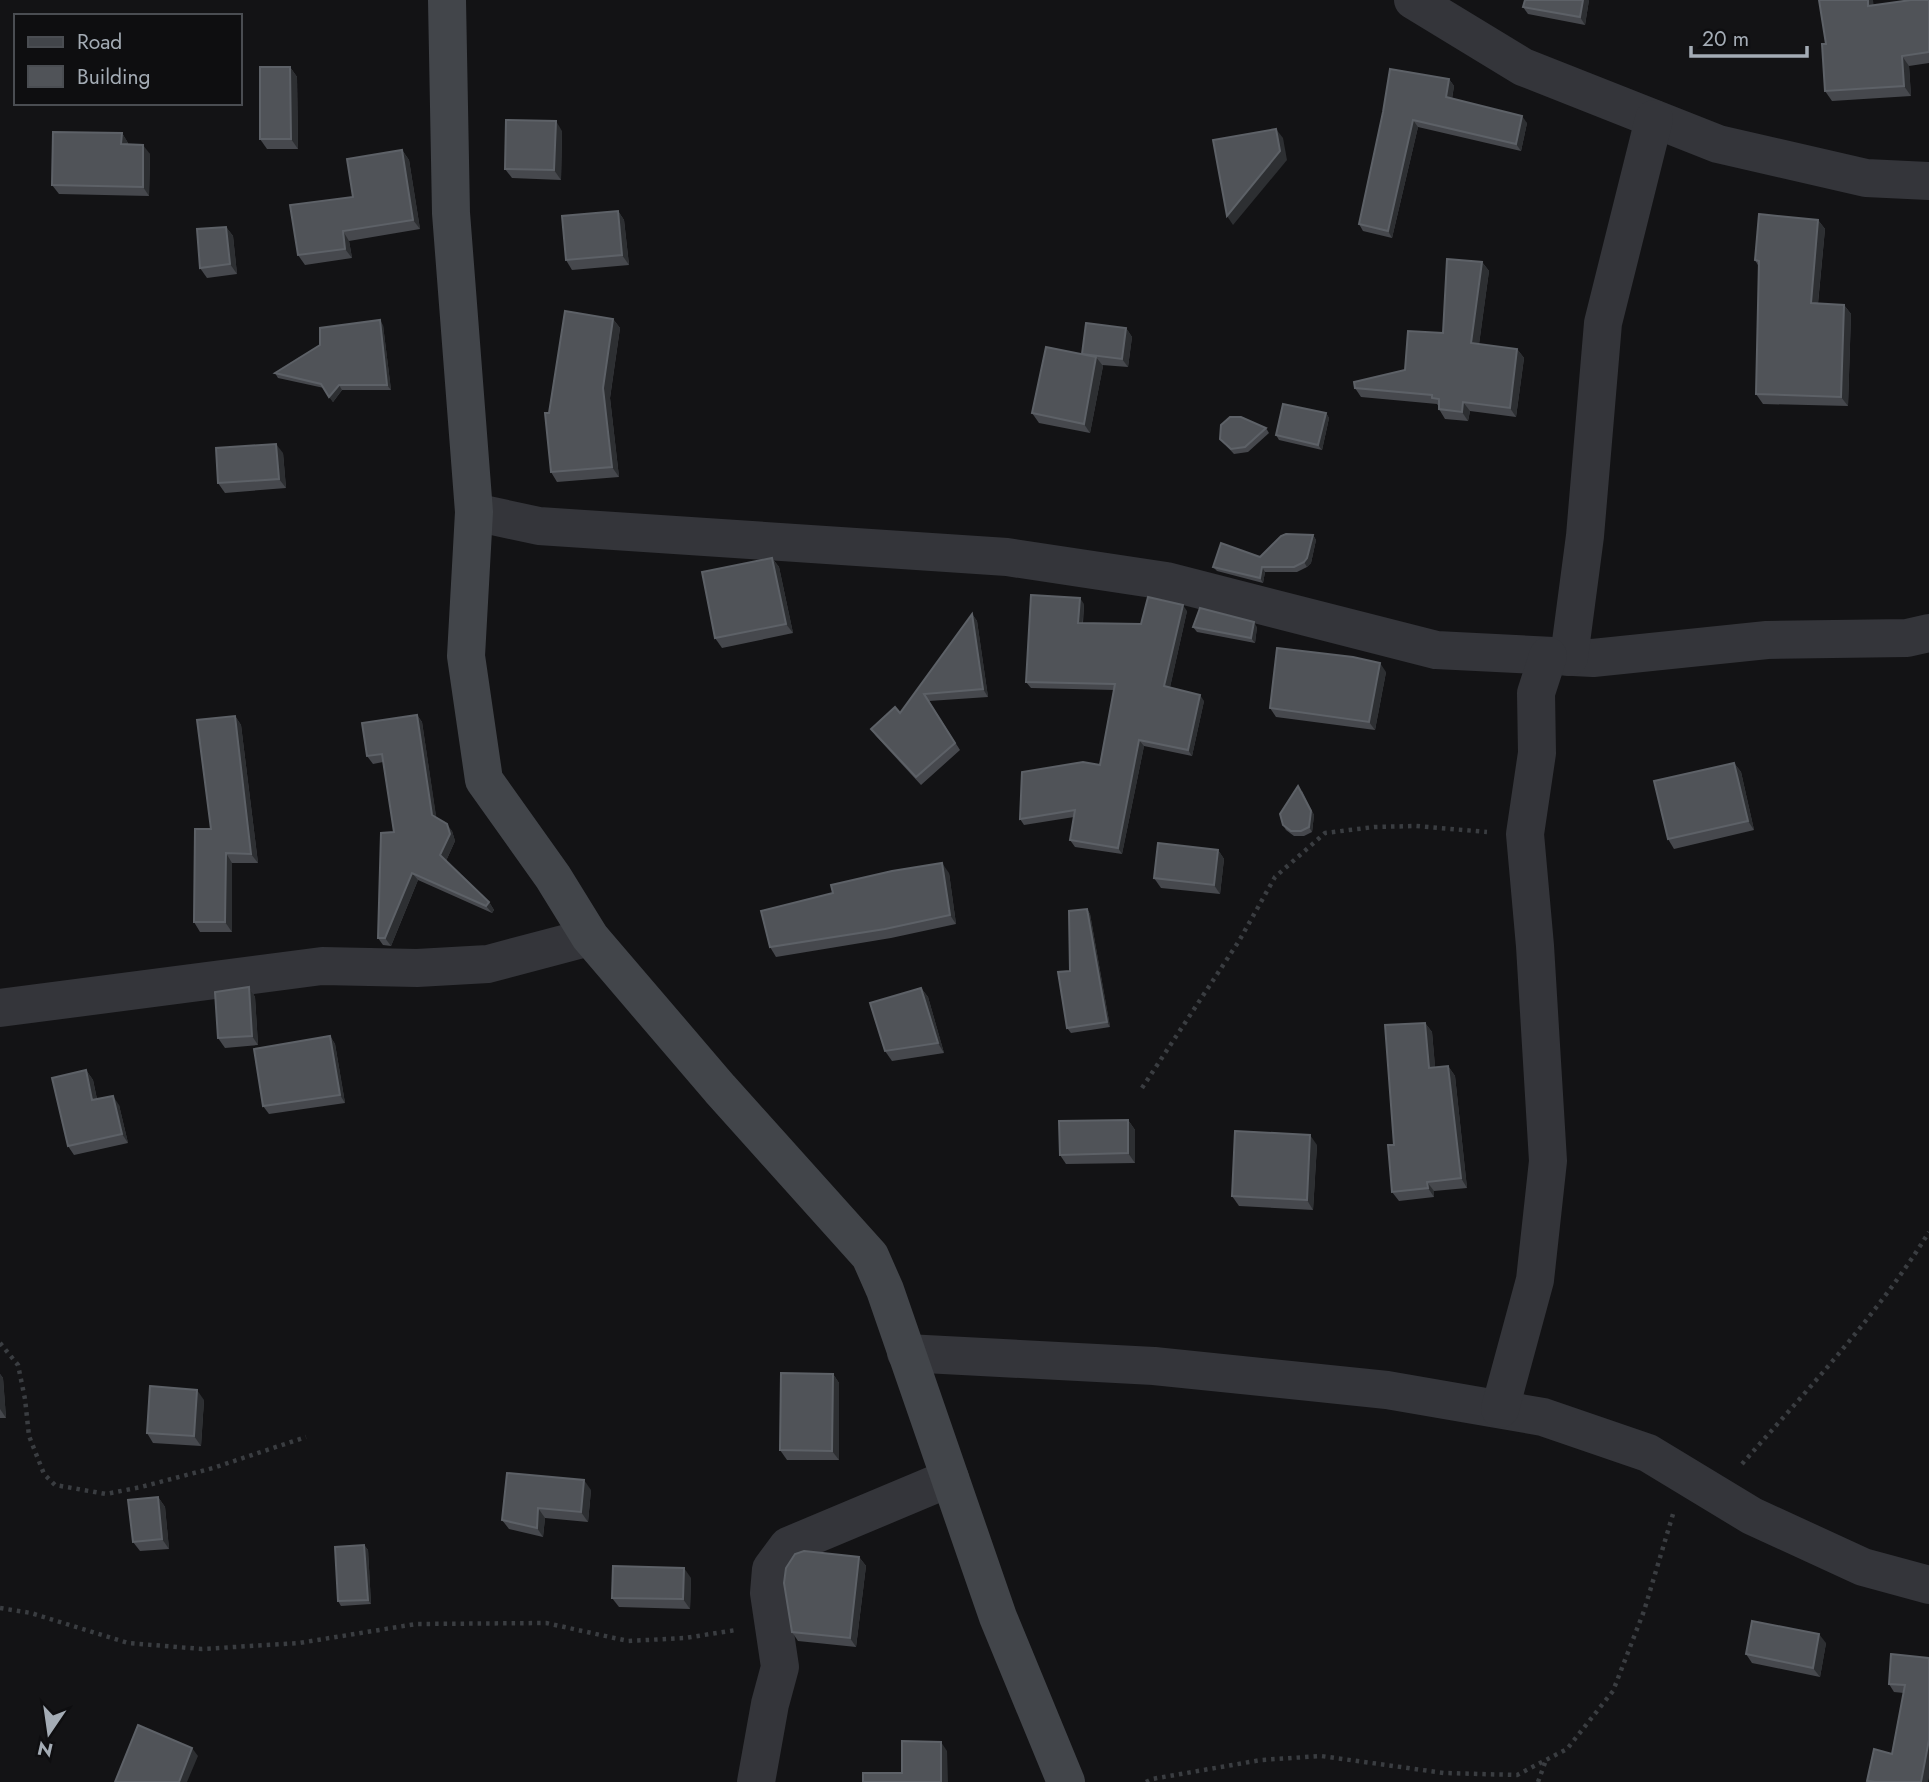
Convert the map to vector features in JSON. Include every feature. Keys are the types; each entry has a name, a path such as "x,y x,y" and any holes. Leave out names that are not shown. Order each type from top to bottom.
{"street":[{"path":"447,0 451,213 474,512 466,656 484,780 553,877 590,937 720,1089 870,1256 885,1290 998,1617 1066,1782"},
{"path":"1413,0 1523,67 1718,144 1866,178 1929,181"},
{"path":"1500,1409 1535,1280 1548,1161 1535,946 1525,834 1537,753 1536,693 1558,656 1585,536 1603,323 1654,119"},
{"path":"474,512 539,526 1007,557 1166,582 1436,650 1593,657 1767,640 1907,638 1929,633"},
{"path":"0,1008 322,966 417,968 488,964 590,937"},
{"path":"906,1353 1154,1366 1387,1390 1543,1417 1648,1452 1752,1516 1863,1567 1929,1585"},
{"path":"756,1782 770,1704 780,1667 769,1593 771,1569 788,1546 950,1478"}],"path":[{"path":"1142,1088 1239,941 1275,877 1325,833 1374,827 1416,826 1525,834"},
{"path":"1146,1782 1261,1760 1321,1756 1444,1773 1517,1775 1567,1749 1613,1691 1644,1611 1700,1485 1842,1349 1909,1264 1929,1231"},
{"path":"0,1343 18,1365 29,1436 44,1474 55,1485 106,1494 214,1468 306,1437"},
{"path":"0,1608 31,1613 128,1643 202,1648 299,1643 416,1624 546,1623 628,1641 685,1638 775,1624"},
{"path":"1538,1782 1546,1760"}],"building":[{"path":"1525,0 1583,0 1580,17 1523,7"},
{"path":"1819,0 1868,0 1868,6 1929,0 1929,52 1902,56 1904,86 1825,91 1822,44 1826,44"},
{"path":"260,67 290,67 291,139 260,139"},
{"path":"1390,69 1449,79 1446,97 1522,116 1516,144 1413,120 1388,231 1359,224"},
{"path":"506,120 556,121 554,170 505,169"},
{"path":"1276,129 1280,151 1227,216 1213,140"},
{"path":"53,132 122,133 121,144 143,145 143,187 52,185"},
{"path":"402,150 413,220 343,231 345,249 298,255 290,205 353,197 347,159"},
{"path":"618,211 622,255 566,260 562,216"},
{"path":"1759,214 1818,220 1811,303 1844,305 1841,397 1756,394 1759,261 1755,260"},
{"path":"226,227 230,264 200,268 197,229"},
{"path":"1447,259 1482,262 1471,343 1517,349 1510,408 1463,402 1462,412 1439,409 1439,399 1432,398 1432,395 1355,388 1354,382 1405,370 1408,331 1443,333"},
{"path":"565,311 613,319 603,388 612,467 551,472 545,413 549,413"},
{"path":"380,320 387,385 339,385 329,397 321,384 275,373 320,345 320,328"},
{"path":"1086,323 1126,328 1122,359 1082,354"},
{"path":"1046,347 1096,357 1084,424 1032,413"},
{"path":"1283,404 1326,413 1318,445 1276,435"},
{"path":"1230,417 1241,417 1266,428 1245,447 1231,449 1220,439 1221,425"},
{"path":"276,444 279,479 218,483 216,448"},
{"path":"1286,534 1313,535 1307,558 1294,567 1262,567 1260,578 1213,567 1221,543 1260,557"},
{"path":"772,558 786,624 715,638 702,572"},
{"path":"1031,595 1080,598 1078,623 1141,624 1148,597 1183,605 1164,686 1200,695 1188,750 1139,740 1118,848 1070,840 1075,810 1020,819 1022,772 1083,762 1100,765 1115,684 1026,682"},
{"path":"1200,608 1254,622 1251,638 1193,627"},
{"path":"972,614 983,689 924,694 955,743 916,777 871,729 895,707 900,713"},
{"path":"1277,648 1380,663 1369,722 1270,708"},
{"path":"417,715 432,815 447,824 450,834 440,855 489,902 486,906 412,873 385,938 378,938 381,833 394,832 382,754 367,756 362,723"},
{"path":"235,716 251,854 226,853 225,922 194,922 195,829 211,829 197,720"},
{"path":"1734,763 1748,821 1668,839 1654,781"},
{"path":"1298,786 1311,811 1309,827 1301,831 1291,831 1283,825 1280,814"},
{"path":"1158,843 1218,850 1214,885 1154,878"},
{"path":"942,863 950,915 885,929 770,947 761,911 833,893 831,885"},
{"path":"1087,909 1107,1022 1067,1028 1058,972 1070,971 1069,911"},
{"path":"249,987 252,1036 218,1038 215,992"},
{"path":"921,988 938,1043 885,1051 870,1003"},
{"path":"1425,1023 1429,1068 1448,1066 1461,1178 1427,1182 1428,1188 1392,1192 1388,1145 1394,1145 1385,1025"},
{"path":"330,1036 340,1095 263,1106 254,1049"},
{"path":"86,1070 92,1100 113,1096 122,1134 68,1146 52,1078"},
{"path":"1128,1120 1128,1153 1060,1155 1059,1121"},
{"path":"1235,1131 1310,1135 1307,1200 1232,1196"},
{"path":"781,1373 833,1374 832,1451 780,1450"},
{"path":"150,1386 197,1390 194,1436 147,1433"},
{"path":"507,1473 584,1480 581,1512 538,1508 537,1528 502,1520"},
{"path":"158,1497 162,1539 133,1542 128,1500"},
{"path":"364,1545 368,1600 338,1601 335,1547"},
{"path":"804,1551 859,1557 850,1638 792,1632 784,1583 786,1568 795,1554"},
{"path":"613,1566 684,1568 683,1599 612,1598"},
{"path":"1752,1621 1819,1634 1813,1668 1746,1654"},
{"path":"1891,1654 1929,1658 1929,1740 1921,1782 1867,1781 1874,1749 1892,1754 1905,1685 1889,1684"},
{"path":"138,1725 192,1748 179,1782 115,1782"},
{"path":"902,1741 941,1742 941,1782 863,1782 863,1773 902,1773"}]}
